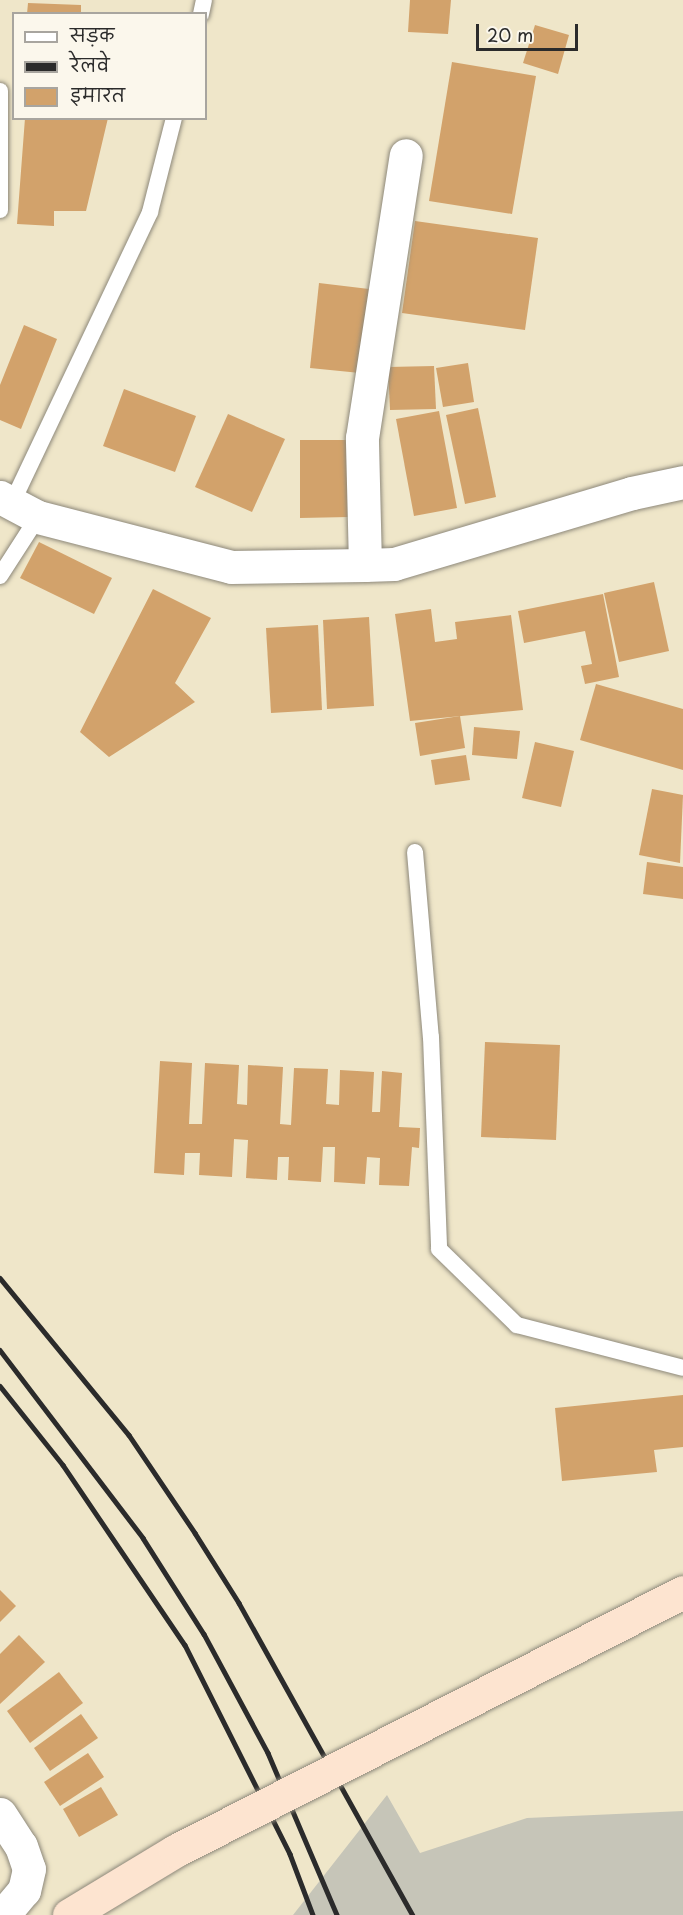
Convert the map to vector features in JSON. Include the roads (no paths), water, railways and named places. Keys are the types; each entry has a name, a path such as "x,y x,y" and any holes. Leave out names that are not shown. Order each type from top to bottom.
{"main road":[{"path":"69,1915 175,1851 683,1592"}],"street":[{"path":"365,565 362,438 406,155"},
{"path":"17,506 231,567 394,564 632,493 683,482"},
{"path":"632,493 683,498"},
{"path":"0,1814 21,1846 29,1869 24,1890 3,1915"}],"lane":[{"path":"0,92 0,210"},
{"path":"0,576 17,506 150,212 173,120"},
{"path":"414,852 431,1037 439,1249 517,1325 683,1368"}],"railway":[{"path":"0,1278 129,1435 195,1533 239,1603 413,1915"},
{"path":"0,1350 143,1538 204,1634 268,1753 337,1915"},
{"path":"0,1386 63,1465 185,1645 290,1854 313,1915"}]}
